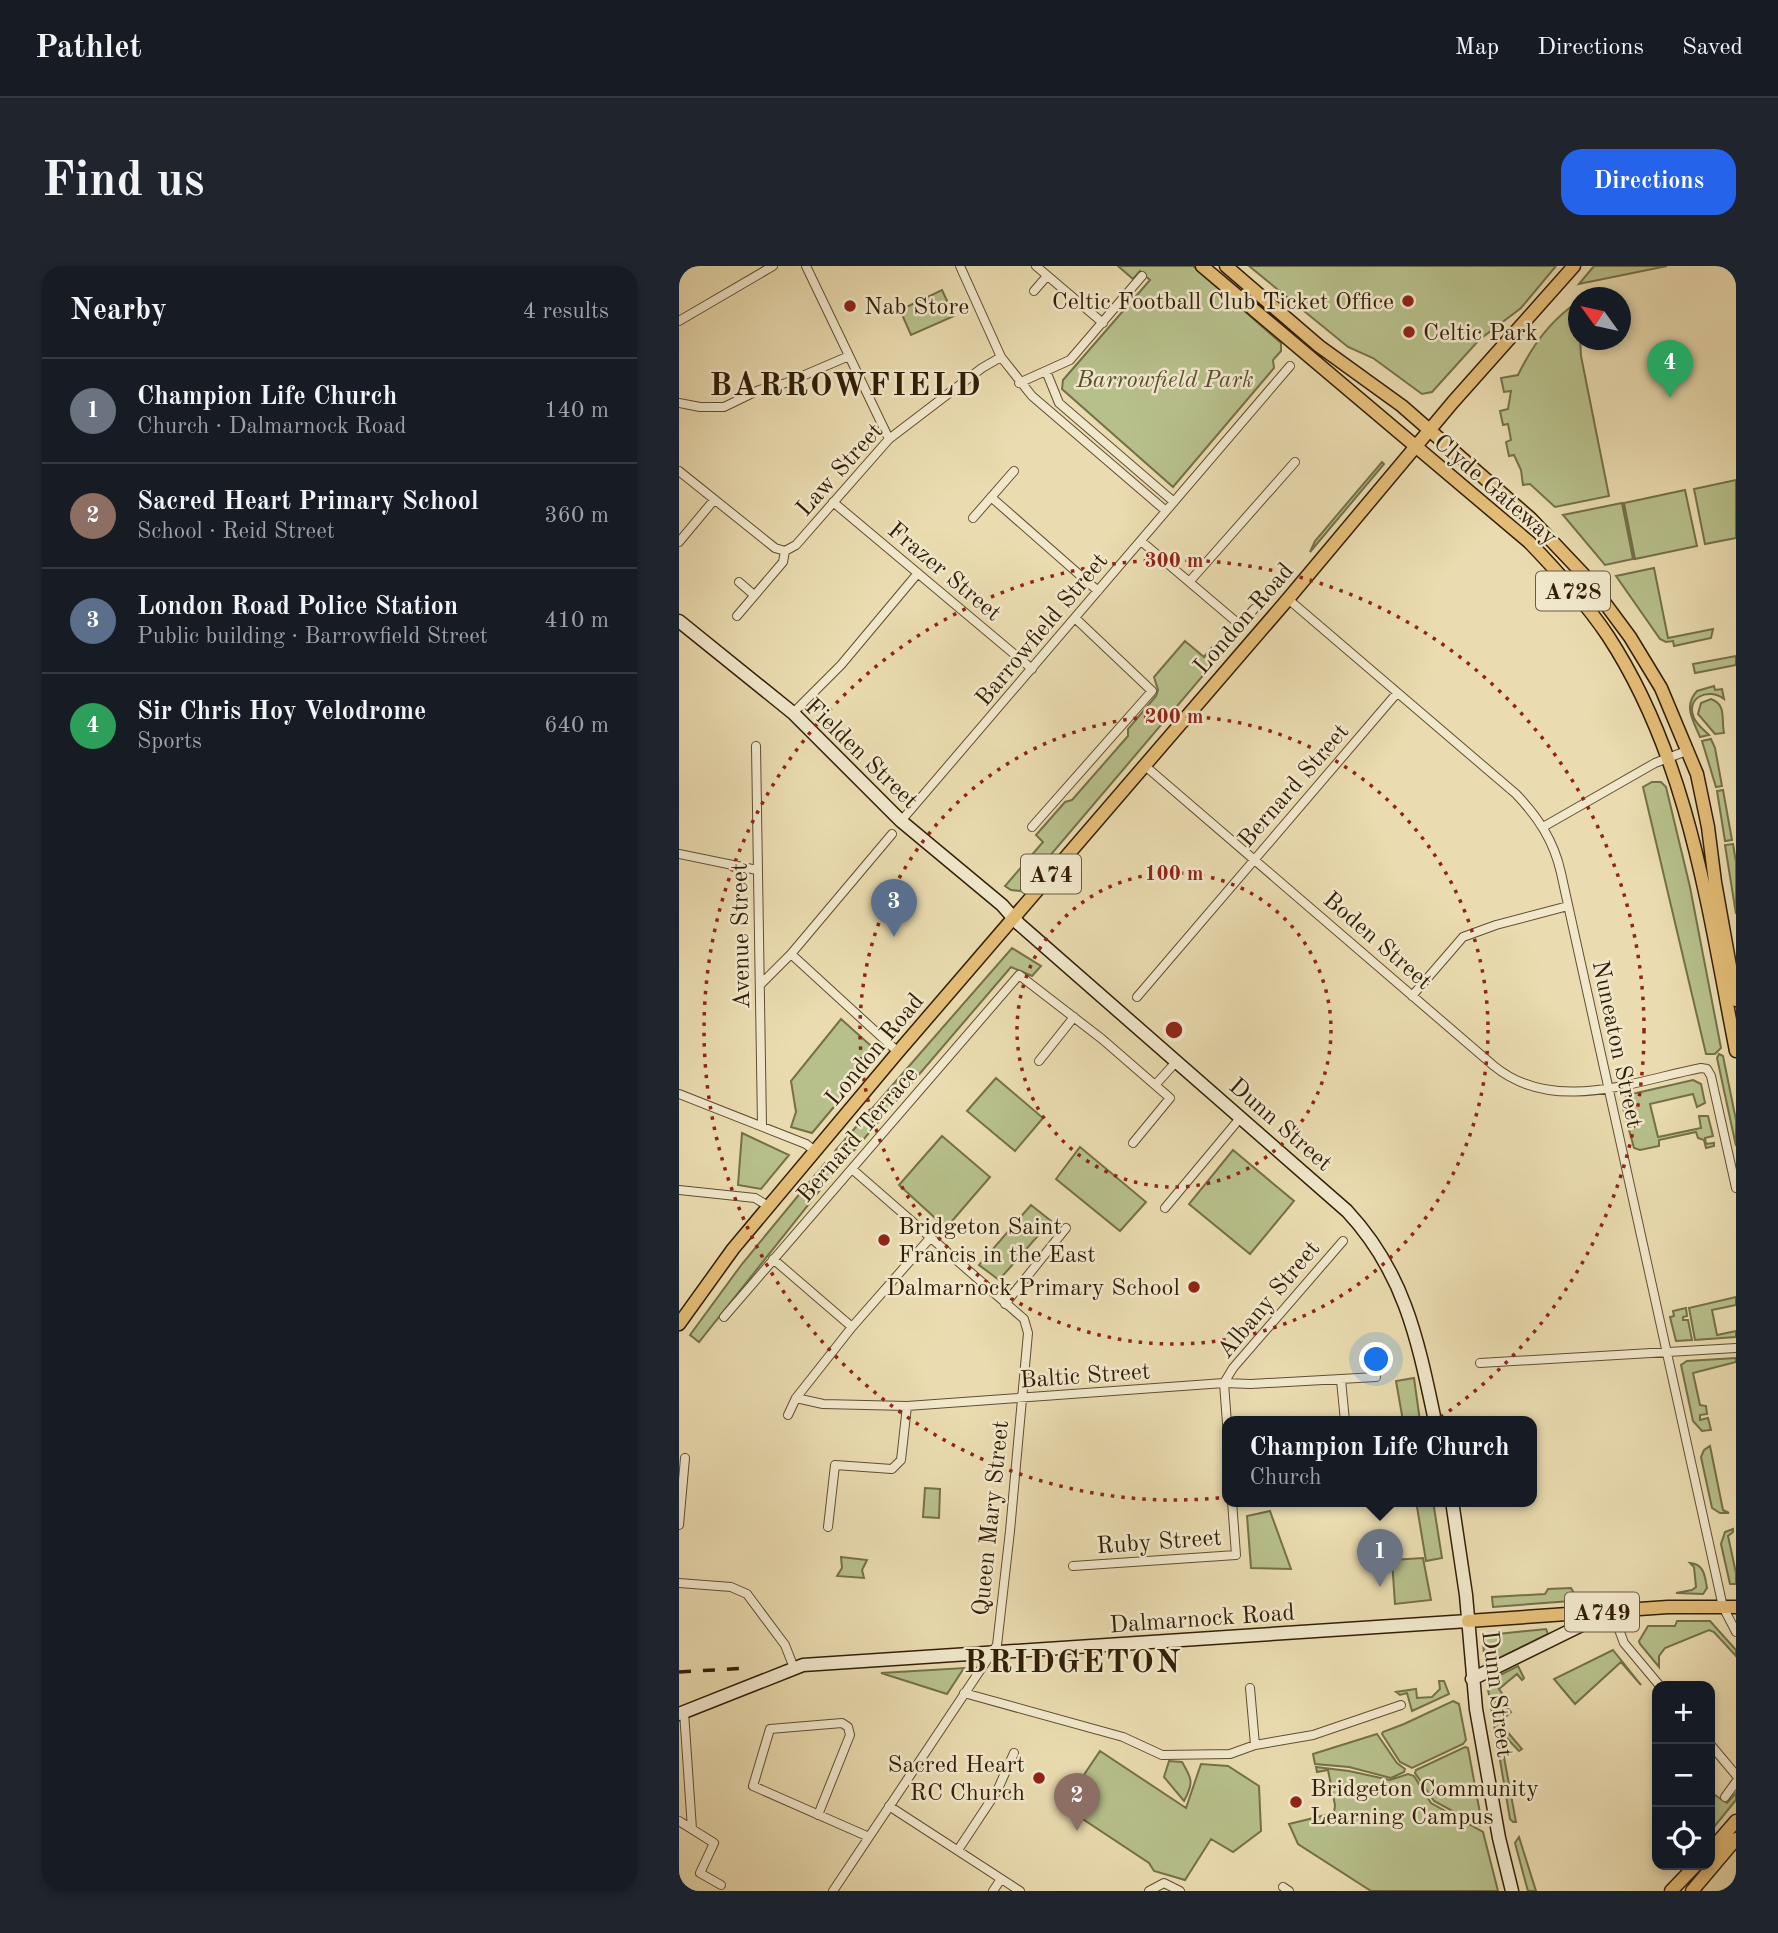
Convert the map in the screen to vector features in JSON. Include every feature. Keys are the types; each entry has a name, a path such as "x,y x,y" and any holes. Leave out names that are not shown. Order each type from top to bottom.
{"main road":[{"name":"Clyde Gateway","path":"1202,266 1529,542 1594,616 1654,720 1679,789 1696,854 1736,1051"},
{"name":"Clyde Gateway","path":"1226,266 1319,346 1431,429 1530,518 1585,576 1651,669 1689,750 1699,781 1736,1000"},
{"name":"London Road","path":"679,1324 733,1249 898,1052 1288,599 1416,446 1574,266"},
{"name":"Fielden Street","path":"679,621 793,713 901,821 1014,917"},
{"name":"Dunn Street","path":"1014,917 1176,1062 1338,1201 1365,1231 1394,1277 1413,1324 1434,1416"},
{"name":"Dunn Street","path":"1453,1507 1468,1620 1472,1679 1499,1838 1512,1891"},
{"name":"Dalmarnock Road","path":"681,1713 794,1668 813,1664 1668,1607 1729,1607"},
{"path":"1472,1679 1610,1611"},
{"path":"1715,1845 1736,1821"},
{"path":"1692,1891 1736,1839"},
{"path":"1671,1891 1691,1870"}],"street":[{"path":"679,321 773,266"},
{"path":"806,266 889,439"},
{"path":"960,266 1001,357 1019,383 1166,512"},
{"path":"1036,266 1103,323"},
{"path":"1034,291 1047,276"},
{"path":"1019,383 1070,360 1142,276"},
{"path":"679,403 699,407 724,407 759,390 786,383 849,356"},
{"name":"Law Street","path":"737,616 783,562 785,551 796,545 889,439 1001,357"},
{"name":"Barrowfield Street","path":"901,821 1290,366"},
{"path":"1046,371 1059,403 1174,502"},
{"path":"1189,581 1295,462"},
{"path":"679,471 775,548 785,551"},
{"path":"973,518 1014,471"},
{"path":"991,497 1098,591"},
{"path":"679,542 714,500"},
{"name":"Frazer Street","path":"833,502 1032,669"},
{"path":"1141,541 1240,625"},
{"path":"793,713 841,665 918,573"},
{"path":"739,582 754,595"},
{"name":"Nuneaton Street","path":"1288,599 1516,794 1543,827 1559,864 1667,1352 1736,1632"},
{"path":"1222,647 1254,609"},
{"path":"1032,827 1152,691 1075,618"},
{"name":"Bernard Street","path":"1137,997 1397,693"},
{"name":"Avenue Street","path":"756,746 762,1126"},
{"path":"1543,827 1668,757 1689,750"},
{"name":"Boden Street","path":"1144,765 1500,1071 1516,1081 1561,1093 1608,1088 1701,1068 1707,1069 1711,1076 1736,1188"},
{"path":"761,984 791,954 892,834"},
{"path":"679,853 757,870"},
{"path":"1412,996 1463,937 1496,925 1568,906"},
{"path":"791,954 898,1052"},
{"name":"Bernard Terrace","path":"724,1317 1019,975 1074,1017"},
{"path":"1039,1061 1074,1017 1156,1084 1170,1097 1133,1143"},
{"path":"1156,1084 1176,1062"},
{"path":"679,1094 806,1144 815,1151"},
{"path":"1165,1208 1241,1117"},
{"name":"Queen Mary Street","path":"832,1891 997,1644 1028,1333 1024,1319 852,1169"},
{"path":"679,1190 755,1198 768,1206"},
{"path":"1005,1304 1066,1228"},
{"path":"787,1415 796,1398 852,1327 931,1237"},
{"name":"Albany Street","path":"1224,1383 1233,1368 1343,1241"},
{"path":"773,1259 852,1327"},
{"path":"1480,1363 1736,1348"},
{"name":"Baltic Street","path":"796,1398 823,1404 907,1406 990,1399 1020,1400 1224,1383 1376,1377"},
{"path":"1341,1380 1345,1416"},
{"path":"1224,1383 1226,1416"},
{"path":"828,1527 835,1465 892,1469 901,1460 907,1406"},
{"path":"679,1525 685,1458"},
{"name":"Ruby Street","path":"1073,1566 1236,1555 1232,1507"},
{"path":"679,1583 731,1587 747,1594 782,1641 794,1668"},
{"path":"1610,1611 1624,1643 1656,1681"},
{"path":"1251,1688 1255,1745"},
{"path":"964,1693 1123,1737 1161,1755 1230,1754 1255,1745 1313,1735 1401,1705"},
{"path":"681,1713 684,1786 692,1829"},
{"path":"818,1815 850,1735 848,1727 842,1723 770,1729 753,1786 818,1815 869,1837"},
{"path":"1715,1750 1736,1775"},
{"path":"958,1850 997,1791 1014,1753"},
{"path":"1725,1797 1736,1782"},
{"path":"889,1806 1020,1891"},
{"path":"679,1821 714,1843 699,1873 720,1885"},
{"path":"993,1891 1001,1879"},
{"path":"1149,1891 1159,1885 1169,1884 1179,1891"}],"green space":[{"name":"Barrowfield Park","path":"1118,266 1193,266 1281,343 1281,351 1273,360 1274,368 1173,487 1062,389 1063,380 1150,280 1140,271 1133,279"},
{"name":"Celtic Park","path":"1249,266 1556,266 1521,308 1479,340 1432,392 1422,394 1373,358 1348,347"},
{"path":"1594,266 1667,266 1579,284"},
{"path":"942,290 954,316 911,335 900,310"},
{"path":"1568,309 1568,350 1581,350 1609,496 1555,507 1530,484 1523,485 1521,470 1514,455 1509,456 1506,442 1511,440 1508,424 1503,425 1500,411 1508,409 1511,391 1504,392 1501,378 1518,375 1543,334"},
{"path":"1382,462 1384,464 1310,552 1315,541"},
{"path":"1736,480 1736,538 1705,544 1694,489"},
{"path":"1685,490 1697,546 1635,559 1624,503"},
{"path":"1622,503 1633,559 1605,565 1563,515"},
{"path":"1654,568 1668,638 1713,629 1711,638 1674,646 1673,641 1660,639 1616,576"},
{"path":"1185,641 1204,657 1214,645 1223,652 1020,891 1005,886 1043,842 1036,835 1065,802 1072,800 1128,736 1128,729 1156,696 1158,690 1154,677"},
{"path":"1736,656 1736,665 1695,673 1693,664"},
{"path":"1714,686 1715,690 1722,689 1724,699 1705,694 1695,700 1693,705 1695,721 1709,735 1700,737 1692,719 1691,702 1697,691"},
{"path":"1711,699 1721,709 1724,733 1715,734 1698,714 1701,703"},
{"path":"1711,739 1722,786 1716,787 1702,741"},
{"path":"1652,782 1661,782 1666,787 1690,887 1721,1048 1715,1054 1706,1054 1643,787"},
{"path":"1723,790 1732,840 1725,841 1717,791"},
{"path":"1733,844 1736,862 1736,914 1725,845"},
{"path":"1012,948 1041,966 1032,976 1011,967 845,1161 835,1151"},
{"path":"841,1019 879,1053 812,1133 791,1127 796,1112 791,1081"},
{"path":"1719,1054 1723,1056 1736,1120 1736,1146 1717,1058"},
{"path":"996,1078 1043,1118 1015,1151 967,1111"},
{"path":"1693,1080 1701,1084 1705,1103 1697,1107 1693,1094 1650,1104 1658,1137 1701,1128 1699,1116 1708,1116 1713,1136 1705,1138 1706,1144 1714,1143 1714,1146 1706,1148 1704,1140 1698,1138 1696,1132 1659,1140 1659,1146 1640,1150 1634,1148 1623,1108 1626,1097"},
{"path":"742,1133 789,1155 761,1189 738,1185"},
{"path":"942,1136 990,1177 946,1228 899,1185"},
{"path":"1080,1147 1146,1202 1120,1231 1056,1179"},
{"path":"1233,1150 1294,1201 1250,1254 1189,1204"},
{"path":"825,1163 836,1170 699,1342 690,1335 742,1264"},
{"path":"1031,1205 1051,1221 999,1280 979,1265"},
{"path":"1736,1297 1736,1305 1712,1310 1717,1335 1736,1331 1736,1337 1695,1340 1689,1308"},
{"path":"1686,1308 1687,1316 1683,1317 1683,1320 1688,1320 1692,1340 1676,1341 1670,1317 1674,1316 1673,1311"},
{"path":"1736,1358 1736,1362 1693,1373 1700,1405 1706,1406 1707,1414 1700,1415 1700,1420 1708,1418 1711,1430 1702,1431 1693,1421 1681,1365 1687,1361"},
{"path":"1414,1378 1419,1416 1402,1416 1396,1381"},
{"path":"1710,1446 1723,1510 1729,1513 1720,1513 1712,1508 1701,1457 1704,1450"},
{"path":"925,1488 940,1489 939,1518 923,1517"},
{"path":"1417,1507 1434,1507 1442,1558 1426,1561"},
{"path":"1270,1511 1291,1569 1251,1568 1247,1516"},
{"path":"1733,1529 1728,1536 1736,1584 1730,1584 1721,1544 1725,1532"},
{"path":"841,1557 867,1560 862,1570 864,1578 837,1576 842,1568"},
{"path":"1423,1558 1431,1600 1395,1604 1392,1560"},
{"path":"1690,1563 1703,1571 1707,1588 1703,1594 1676,1593 1696,1587 1694,1567"},
{"path":"1571,1588 1575,1595 1597,1594 1597,1599 1493,1607 1492,1597 1545,1594 1548,1589"},
{"path":"1677,1621 1710,1621 1736,1650 1736,1656 1709,1630 1665,1648 1659,1656 1659,1667 1639,1641 1648,1626 1675,1626"},
{"path":"1546,1629 1548,1634 1485,1665 1483,1642 1488,1635"},
{"path":"1613,1650 1641,1685 1621,1662 1575,1704 1554,1679"},
{"path":"1518,1666 1524,1678 1522,1680 1517,1674 1499,1689 1504,1696 1496,1702 1502,1709 1506,1706 1511,1712 1499,1722 1522,1749 1519,1751 1499,1730 1516,1822 1513,1822 1510,1819 1488,1689 1492,1679"},
{"path":"964,1668 947,1694 881,1673"},
{"path":"1439,1681 1444,1681 1449,1694 1412,1711 1407,1693 1400,1695 1396,1692 1416,1689 1417,1698 1432,1697 1440,1689"},
{"path":"1453,1701 1459,1704 1466,1740 1463,1744 1412,1768 1400,1762 1383,1732"},
{"path":"1377,1734 1397,1763 1405,1769 1404,1772 1391,1778 1349,1767 1315,1764 1313,1754"},
{"path":"1468,1748 1482,1824 1480,1826 1434,1801 1415,1773 1416,1770"},
{"path":"1100,1751 1186,1808 1201,1764 1228,1766 1259,1786 1261,1831 1233,1852 1211,1839 1185,1880 1154,1871 1149,1863 1063,1806"},
{"path":"1169,1761 1182,1762 1190,1777 1184,1801 1164,1777"},
{"path":"1316,1767 1390,1780 1408,1774 1414,1776 1431,1803 1483,1832 1498,1891 1371,1891 1298,1844 1289,1824 1334,1813 1328,1770 1317,1772"},
{"path":"1736,1793 1736,1800 1715,1826 1715,1795 1727,1803"},
{"path":"1519,1837 1536,1891 1528,1891 1515,1843"}],"railway":[{"path":"679,1672 747,1668"}],"place":[{"name":"Celtic Football Club Ticket Office","path":"1408,301"},
{"name":"Nab Store","path":"850,306"},
{"name":"Celtic Park","path":"1409,332"},
{"name":"Sir Chris Hoy Velodrome","path":"1670,398"},
{"name":"London Road Police Station","path":"894,937"},
{"name":"Bridgeton Saint Francis in the East","path":"884,1240"},
{"name":"Dalmarnock Primary School","path":"1194,1287"},
{"name":"Champion Life Church","path":"1380,1587"},
{"name":"Sacred Heart RC Church","path":"1039,1778"},
{"name":"Bridgeton Community Learning Campus","path":"1296,1802"},
{"name":"Sacred Heart Primary School","path":"1077,1831"}],"district":[{"name":"BARROWFIELD","path":"846,384"},
{"name":"BRIDGETON","path":"1073,1661"}]}
